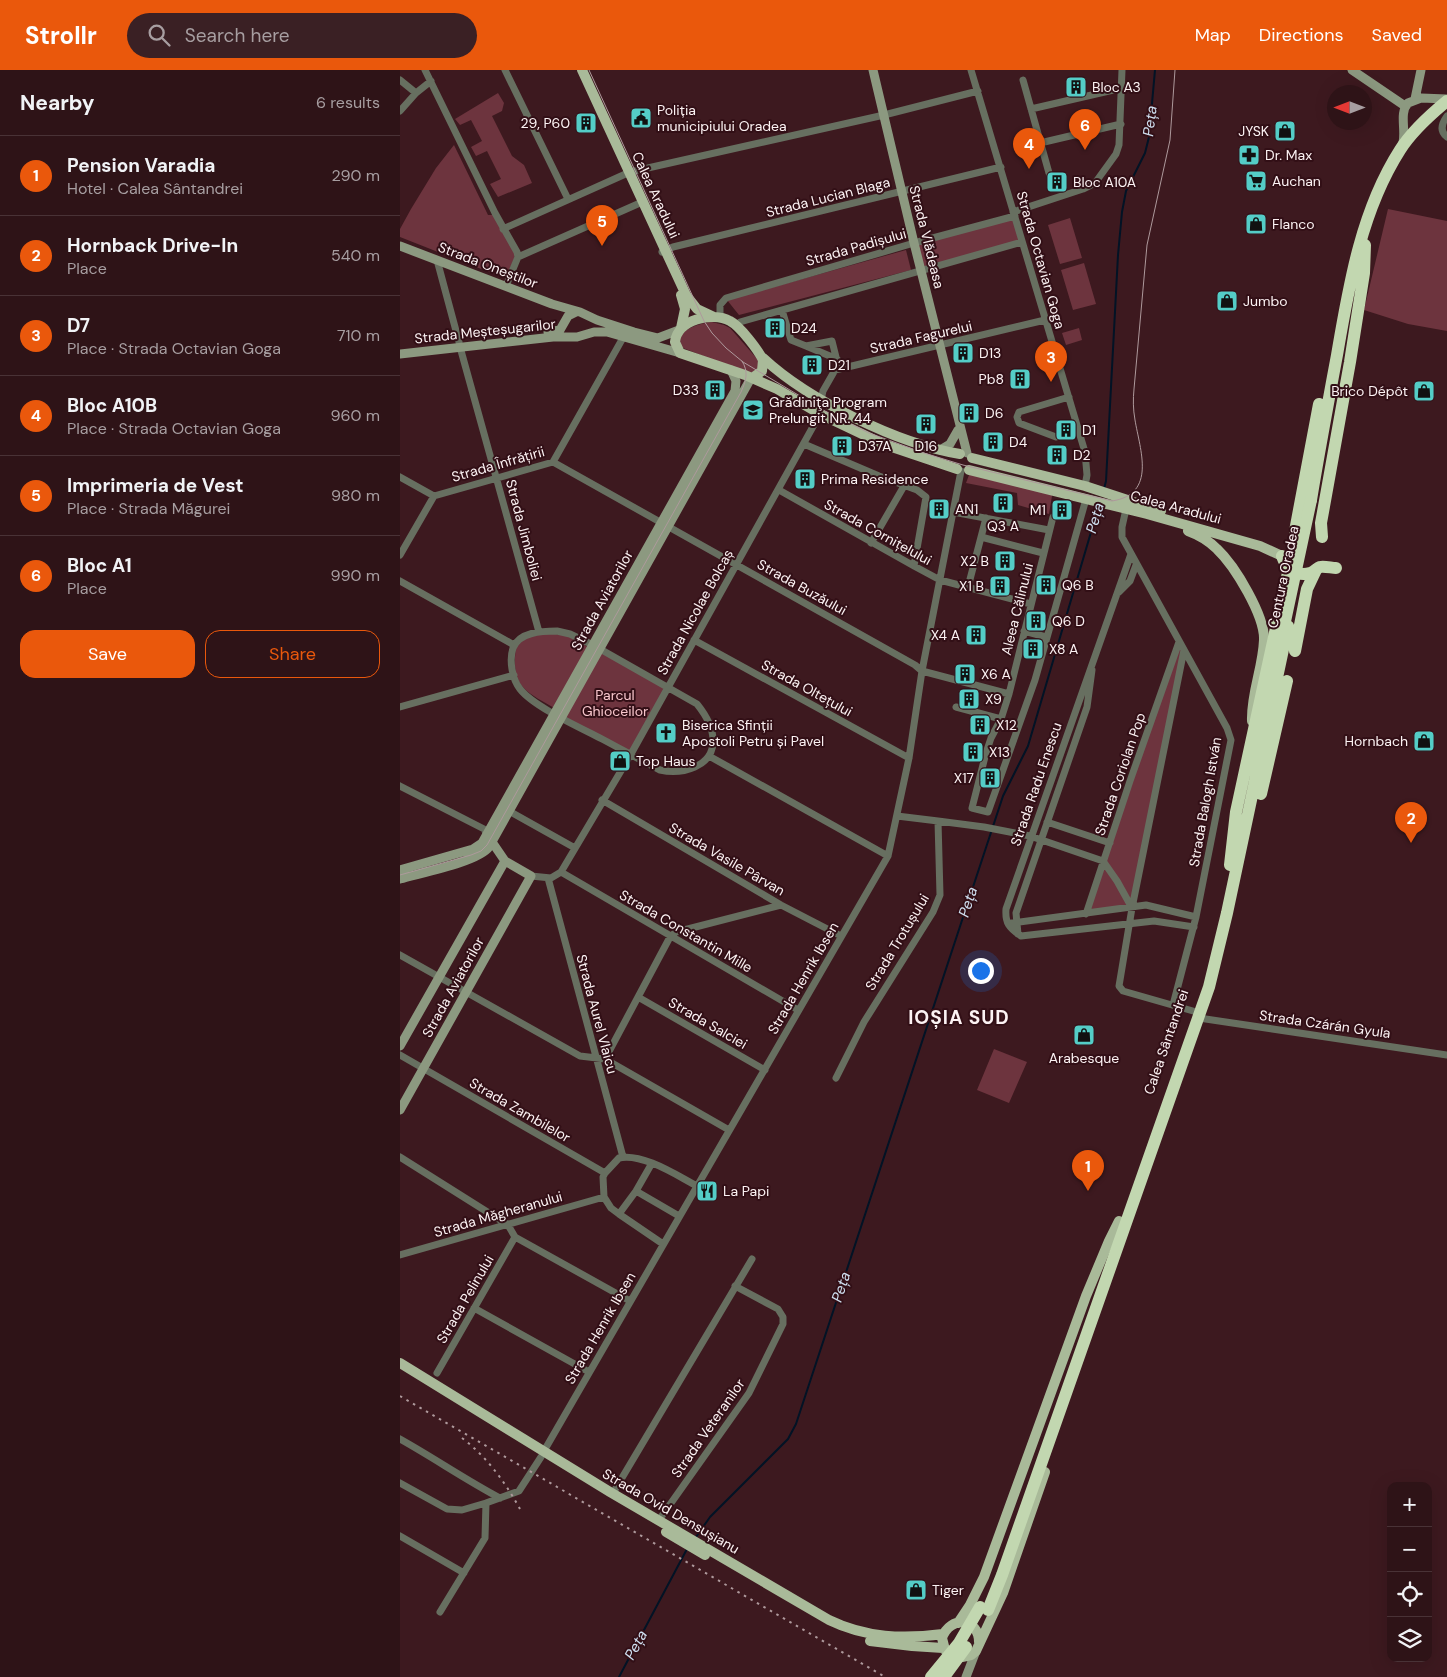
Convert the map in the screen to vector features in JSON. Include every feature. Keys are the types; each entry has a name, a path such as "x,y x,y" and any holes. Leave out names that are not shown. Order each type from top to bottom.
{"highway":[{"path":"1295,530 1339,298 1352,248 1364,228 1383,183 1400,150 1418,128 1447,100"},
{"path":"1322,537 1321,523 1364,273 1365,245 1382,200 1396,171 1422,136 1447,110"},
{"name":"Centura Oradea","path":"1312,501 1346,303 1364,228"},
{"name":"Centura Oradea","path":"1227,913 1347,323 1365,245"},
{"path":"1230,870 1236,812 1285,562"},
{"name":"Calea Aradului","path":"1285,562 1295,572 1302,574 1307,574 1320,567 1336,568"},
{"path":"1295,651 1307,589 1316,570"},
{"name":"Centura Oradea","path":"1230,870 1261,723 1286,626"},
{"path":"1227,913 1241,882 1287,681"},
{"name":"Calea Sântandrei","path":"984,1608 1006,1566 1147,1164 1196,1014 1230,870"},
{"name":"Calea Sântandrei","path":"984,1608 1119,1221 1214,970 1227,913"},
{"path":"931,1677 984,1608"},
{"path":"944,1677 969,1643 984,1608"}],"main road":[{"name":"Calea Aradului","path":"580,70 663,251 684,302 685,312 675,342 680,353 731,370 777,389 820,414 895,449 962,470 1126,509 1260,546 1285,562"},
{"name":"Calea Aradului","path":"628,173 663,251 692,304 700,310 730,321 763,358 784,376 821,400 880,429 940,450 965,454 1089,487 1190,520 1204,530"},
{"path":"680,329 698,320 719,318"},
{"path":"752,378 763,370 763,358"},
{"path":"965,454 973,464 962,470 954,460 965,454"},
{"path":"1160,518 1203,538 1218,550 1232,568 1255,606 1262,625 1264,641 1253,699 1253,728"},
{"path":"977,1646 978,1634 968,1624 958,1623 949,1627 943,1634 943,1648 947,1653 953,1656 966,1656 977,1646 998,1606 1031,1515 1137,1202 1147,1164"},
{"path":"958,1623 970,1605 984,1577 1084,1301 1108,1241 1119,1221"},
{"name":"Strada Ovid Densușianu","path":"400,1363 543,1454 659,1520 688,1541"},
{"name":"Strada Ovid Densușianu","path":"400,1370 831,1628 846,1635 868,1641 943,1648"},
{"name":"Strada Ovid Densușianu","path":"704,1551 847,1629 869,1635 883,1636 943,1634"}],"street":[{"path":"425,70 503,229 518,252 518,257 506,286"},
{"path":"505,70 568,199"},
{"name":"Strada Vlădeasa","path":"873,70 965,454"},
{"name":"Strada Octavian Goga","path":"971,70 1085,452 1089,487"},
{"name":"Strada Padișului","path":"719,318 720,305 726,298 1014,214 1084,189 1095,183 1118,150 1121,124 1122,70"},
{"path":"1352,70 1405,106"},
{"path":"1415,99 1421,70"},
{"path":"400,80 416,93"},
{"path":"1023,80 1049,173"},
{"path":"400,110 431,81"},
{"path":"1031,109 1122,88"},
{"path":"503,229 628,173 884,115 978,91"},
{"path":"1400,150 1404,135 1403,113 1405,106 1415,99 1447,100"},
{"path":"1447,116 1442,130 1447,136"},
{"path":"1040,143 1121,124"},
{"name":"Strada Lucian Blaga","path":"663,251 1001,167"},
{"path":"518,257 640,203"},
{"path":"737,327 740,322 1022,242"},
{"name":"Strada Oneștilor","path":"400,246 506,286 569,315"},
{"name":"Strada Jimboliei","path":"437,260 539,632"},
{"path":"782,310 790,338 837,359"},
{"path":"680,329 655,338 587,317 580,312 569,315 567,332 573,337 577,337 604,331 680,353"},
{"name":"Strada Meșteșugarilor","path":"400,354 459,344 554,332 560,330 569,315"},
{"path":"585,335 590,328 587,317"},
{"name":"Strada Fagurelui","path":"839,369 1045,320"},
{"name":"Strada Înfrățirii","path":"434,496 553,462 624,336"},
{"name":"Strada Meșteșugarilor","path":"400,348 573,337"},
{"path":"806,346 832,340 839,369 834,371 823,391 821,400"},
{"name":"Strada Aviatorilor","path":"490,839 665,524 735,391 736,381 731,370"},
{"name":"Strada Aviatorilor","path":"665,524 752,378"},
{"path":"1056,437 1019,422 1017,418 1019,412 1069,396"},
{"name":"Strada Vlădeasa","path":"956,410 958,430 965,454"},
{"name":"Strada Nicolae Bolcaș","path":"561,872 631,754 820,414"},
{"path":"940,450 950,444 958,430"},
{"path":"804,444 916,490 926,496 914,566"},
{"name":"Strada Buzăului","path":"553,462 922,670"},
{"name":"Strada Henrik Ibsen","path":"400,1483 447,1509 462,1510 520,1491 888,856 909,758 922,670 962,470"},
{"path":"400,477 434,496 400,555"},
{"path":"871,543 904,486"},
{"name":"Strada Cornițelului","path":"779,490 940,580 1031,604"},
{"path":"1024,631 1046,637 1088,500"},
{"name":"Strada Balogh István","path":"1126,509 1121,532 1130,554 1227,728 1231,740 1194,927 1173,1005"},
{"path":"953,512 1049,530"},
{"name":"Aleea Călinului","path":"1046,637 1034,680 988,812 972,808 986,753 1001,719 1009,694 1053,517"},
{"path":"968,587 986,518"},
{"path":"980,537 1043,553"},
{"name":"Strada Radu Enescu","path":"1006,919 1006,909 1030,836 1130,554"},
{"path":"1117,594 1130,582 1136,565"},
{"path":"400,581 514,645"},
{"path":"539,632 564,633 596,648 697,704 706,716 712,730 714,742 708,756 696,766 680,772 660,770 558,716 526,695 516,684 511,657 514,645 522,637 539,632"},
{"name":"Strada Oltețului","path":"694,640 909,758"},
{"name":"Strada Coriolan Pop","path":"1086,914 1179,642"},
{"path":"1130,923 1184,650"},
{"name":"Strada Radu Enescu","path":"1018,922 1016,914 1087,707 1094,655"},
{"path":"922,670 1009,694"},
{"path":"400,707 514,676"},
{"path":"956,708 1001,719"},
{"name":"Strada Aviatorilor","path":"490,839 509,812 558,716"},
{"path":"708,756 888,856"},
{"path":"400,786 484,829 505,861 531,876 548,878 555,877 561,872"},
{"name":"Strada Vasile Pârvan","path":"602,800 781,904 841,936"},
{"path":"509,812 575,848"},
{"path":"897,816 984,827 1030,836 1104,861 1132,908"},
{"name":"Strada Trotușului","path":"836,1078 864,1022 934,912 940,895 938,821"},
{"path":"1047,822 1110,843"},
{"path":"400,870 473,849 490,839"},
{"path":"400,879 472,859 484,852 490,839"},
{"name":"Strada Aviatorilor","path":"400,1046 505,861"},
{"name":"Strada Constantin Mille","path":"561,872 798,1010"},
{"name":"Strada Aviatorilor","path":"400,1110 531,876"},
{"name":"Strada Aurel Vlaicu","path":"548,878 624,1157"},
{"path":"605,1059 670,937 676,932 781,904"},
{"path":"1006,919 1018,922 1146,905 1196,916"},
{"path":"1006,919 1009,927 1021,936 1130,923 1164,922 1194,927"},
{"path":"1018,922 1018,934"},
{"name":"Strada Czárán Gyula","path":"1130,923 1119,986 1122,991 1173,1005 1196,1014 1447,1055"},
{"path":"400,955 580,1056 605,1059 730,1130"},
{"name":"Strada Salciei","path":"638,997 765,1070"},
{"name":"Strada Zambilelor","path":"400,1055 605,1173"},
{"path":"400,1157 508,1225 515,1237 630,1301"},
{"path":"662,1244 619,1214 604,1197 603,1182 605,1173 615,1161 624,1157 635,1157 697,1186"},
{"path":"619,1214 636,1191 652,1164"},
{"path":"636,1191 679,1216"},
{"name":"Strada Măgheranului","path":"400,1255 604,1197"},
{"name":"Strada Pelinului","path":"436,1373 515,1237"},
{"path":"613,1493 752,1259"},
{"name":"Strada Veteranilor","path":"659,1520 750,1393 783,1324 783,1316 778,1309 735,1286"},
{"path":"474,1308 589,1372"},
{"path":"400,1439 500,1498"},
{"path":"440,1612 485,1538 486,1503"},
{"path":"400,1536 464,1573"},
{"path":"966,1677 977,1646"},
{"path":"953,1656 960,1666 961,1677"}],"green space":[{"path":"498,93 504,103 502,111 492,116 512,156 524,165 532,183 498,197 490,184 501,179 487,151 476,156 471,147 482,141 471,120 460,125 455,119"},
{"path":"454,145 488,215 494,215 516,251 507,275 499,276 400,237 400,229 411,209 436,168"},
{"path":"1388,209 1447,221 1447,331 1408,324 1364,310"},
{"path":"1015,216 1022,242 921,270 914,243"},
{"path":"1070,218 1082,258 1060,264 1048,225"},
{"path":"906,250 911,270 739,315 727,300"},
{"path":"1084,263 1096,304 1073,310 1061,270"},
{"path":"712,322 730,328 759,361 759,368 749,374 683,348 680,342 681,337 688,329"},
{"path":"1079,328 1082,340 1066,345 1062,333"},
{"path":"977,474 1053,490 1049,514 1018,505 1017,493 966,483 969,475"},
{"name":"Parcul Ghioceilor","path":"550,633 568,636 590,648 556,709 535,697 522,686 518,679 515,660 516,646 528,636"},
{"path":"1179,642 1184,650 1132,908 1086,914"},
{"name":"Parcul Ghioceilor","path":"600,650 667,688 631,754 561,718"},
{"path":"994,1049 1027,1062 1009,1103 977,1090"}],"waterway":[{"name":"Peța","path":"1104,489 1122,212 1126,191 1145,153 1149,137 1155,70"},
{"name":"Peța","path":"696,1537 710,1517 788,1439 796,1424 1003,796 1028,746 1099,505"},
{"name":"Peța","path":"619,1677 687,1549"}],"tram line":[{"path":"589,70 704,321 726,348 743,362 825,411 869,433 963,465 1112,501 1126,497 1135,490 1140,480 1142,469 1142,457 1133,404 1147,245 1170,140 1175,70"},
{"path":"400,875 471,855 481,851 487,845 741,392 746,376 746,369 742,361"}],"railway":[{"path":"400,1396 885,1677"},
{"path":"462,1438 480,1453 495,1470 520,1509"}],"place":[{"name":"Bloc A3","path":"1076,87"},
{"name":"Poliția municipiului Oradea","path":"641,118"},
{"name":"29, P60","path":"586,123"},
{"name":"JYSK","path":"1285,131"},
{"name":"Bloc A1","path":"1085,150"},
{"name":"Dr. Max","path":"1249,155"},
{"name":"Bloc A10B","path":"1029,169"},
{"name":"Auchan","path":"1256,181"},
{"name":"Bloc A10A","path":"1057,182"},
{"name":"Flanco","path":"1256,224"},
{"name":"Imprimeria de Vest","path":"602,246"},
{"name":"Jumbo","path":"1227,301"},
{"name":"D24","path":"775,328"},
{"name":"D13","path":"963,353"},
{"name":"D21","path":"812,365"},
{"name":"Pb8","path":"1020,379"},
{"name":"D7","path":"1051,382"},
{"name":"D33","path":"715,390"},
{"name":"Brico Dépôt","path":"1424,391"},
{"name":"Grădiniţa Program Prelungit NR. 44","path":"753,410"},
{"name":"D6","path":"969,413"},
{"name":"D16","path":"926,424"},
{"name":"D1","path":"1066,430"},
{"name":"D4","path":"993,442"},
{"name":"D37A","path":"842,446"},
{"name":"D2","path":"1057,455"},
{"name":"Prima Residence","path":"805,479"},
{"name":"Q3 A","path":"1003,503"},
{"name":"AN1","path":"939,509"},
{"name":"M1","path":"1062,510"},
{"name":"X2 B","path":"1005,561"},
{"name":"Q6 B","path":"1046,585"},
{"name":"X1 B","path":"1000,586"},
{"name":"Q6 D","path":"1036,621"},
{"name":"X4 A","path":"976,635"},
{"name":"X8 A","path":"1033,649"},
{"name":"X6 A","path":"965,674"},
{"name":"X9","path":"969,699"},
{"name":"X12","path":"980,725"},
{"name":"Biserica Sfinții Apostoli Petru și Pavel","path":"666,733"},
{"name":"Hornbach","path":"1424,741"},
{"name":"X13","path":"973,752"},
{"name":"Top Haus","path":"620,761"},
{"name":"X17","path":"990,778"},
{"name":"Hornback Drive-In","path":"1411,843"},
{"name":"Arabesque","path":"1084,1035"},
{"name":"La Papi","path":"707,1191"},
{"name":"Pension Varadia","path":"1088,1191"},
{"name":"Tiger","path":"916,1590"}],"district":[{"name":"IOȘIA SUD","path":"959,1017"}]}
